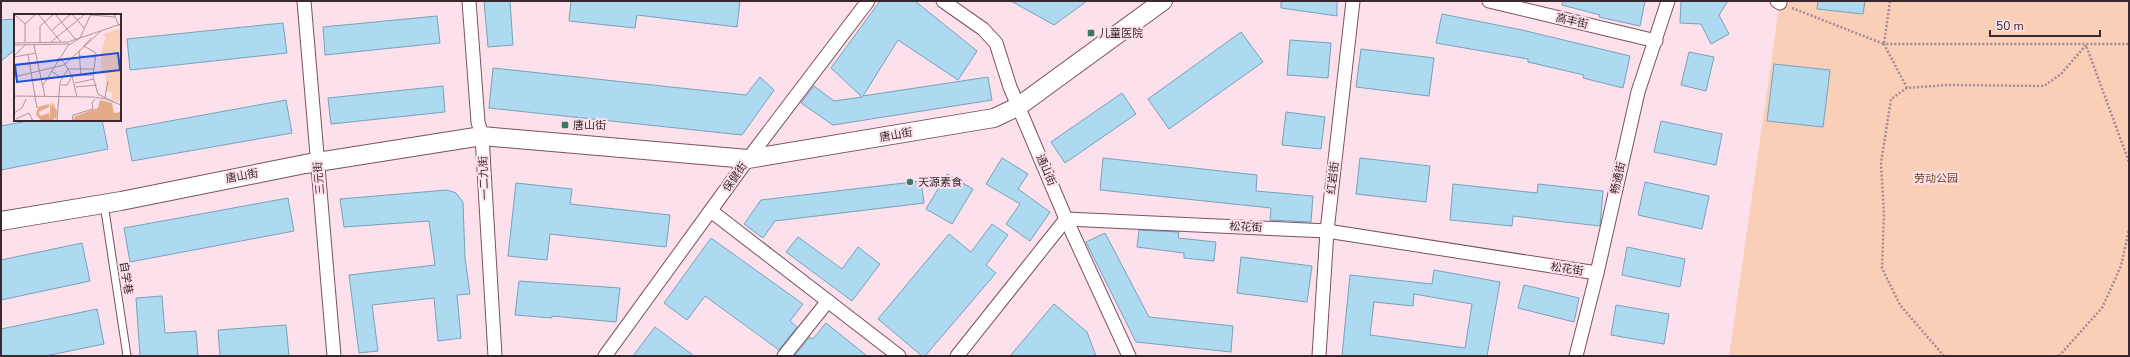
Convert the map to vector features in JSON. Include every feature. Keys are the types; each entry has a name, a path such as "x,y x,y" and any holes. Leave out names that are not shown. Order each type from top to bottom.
{"main road":[{"name":"唐山街","path":"1,221 104,204 318,162 482,136 748,159 994,118 1019,106 1162,1"}],"street":[{"name":"三元街","path":"304,1 334,356"},
{"name":"一二九街","path":"469,1 478,122 482,136 495,356"},
{"name":"保健街","path":"605,356 748,159 868,1"},
{"name":"通山街","path":"943,1 983,29 996,44 1010,87 1066,219 1129,356"},
{"name":"红岩街","path":"1319,356 1327,231 1354,1"},
{"name":"高丰街","path":"1489,1 1656,41"},
{"name":"畅通街","path":"1576,356 1597,273 1638,92 1668,1"},
{"path":"711,211 899,356"},
{"name":"松花街","path":"1066,219 1327,231 1597,273"},
{"path":"957,356 1066,219"},
{"path":"784,356 828,301"}],"lane":[{"name":"自学巷","path":"104,204 127,356"}],"path":[{"path":"1890,1 1884,44 1907,88"},
{"path":"1778,2 1884,44 2129,44"},
{"path":"1944,356 1900,305 1882,268 1884,214 1881,163 1891,99 1907,88 1947,85 2044,86 2061,74 2086,45"},
{"path":"2086,45 2129,162"},
{"path":"2059,356 2102,308 2121,266 2129,229"}],"green space":[{"name":"劳动公园","path":"1780,1 2129,1 2129,356 1729,356"}],"building":[{"path":"484,1 510,1 513,45 488,47"},
{"path":"571,1 740,1 737,27 637,15 635,28 569,21"},
{"path":"880,1 915,1 977,51 958,80 898,40 863,96 988,77 992,100 833,125 801,103 814,86 834,101 862,97 831,68"},
{"path":"1011,1 1087,1 1054,25"},
{"path":"1281,1 1337,1 1337,16 1281,8"},
{"path":"1563,1 1645,1 1640,26 1599,17 1600,15 1562,5"},
{"path":"1681,1 1728,1 1719,15 1729,34 1711,44 1701,24 1680,23"},
{"path":"1818,1 1865,1 1863,14 1817,9"},
{"path":"1442,14 1522,30 1630,56 1623,88 1583,78 1584,75 1528,62 1528,59 1436,43"},
{"path":"437,16 440,43 325,55 323,27"},
{"path":"14,19 14,51 1,61 1,20"},
{"path":"283,23 287,53 130,70 127,39"},
{"path":"1241,32 1263,62 1169,129 1148,99"},
{"path":"1290,40 1331,43 1328,78 1287,75"},
{"path":"1361,49 1434,58 1429,96 1356,87"},
{"path":"1689,52 1714,57 1706,91 1681,85"},
{"path":"1774,64 1830,70 1823,127 1767,121"},
{"path":"493,68 746,95 760,77 774,90 742,135 489,108"},
{"path":"443,86 445,112 331,124 328,98"},
{"path":"1122,93 1136,114 1065,163 1051,142"},
{"path":"286,100 292,133 132,161 126,129"},
{"path":"1286,112 1325,117 1321,149 1282,145"},
{"path":"28,121 102,121 108,149 1,170 1,126"},
{"path":"1661,121 1722,134 1716,165 1654,152"},
{"path":"1002,158 1028,174 1018,189 1050,212 1030,241 1006,224 1020,204 986,184"},
{"path":"1103,158 1257,175 1256,191 1313,196 1311,222 1270,220 1271,208 1100,190"},
{"path":"1360,158 1430,166 1426,202 1356,194"},
{"path":"947,174 973,189 952,224 926,209"},
{"path":"921,181 924,203 775,221 763,238 744,224 761,200"},
{"path":"1645,182 1709,196 1702,229 1638,215"},
{"path":"516,183 572,189 570,204 670,215 666,247 550,234 547,260 508,256"},
{"path":"1453,184 1537,193 1538,184 1603,191 1600,226 1513,216 1512,226 1450,220"},
{"path":"447,190 456,193 463,202 465,258 470,294 457,295 461,338 438,341 434,298 372,305 378,351 359,353 349,275 435,265 429,221 344,227 340,199"},
{"path":"288,198 294,231 130,262 124,228"},
{"path":"992,224 1008,235 986,265 996,273 925,356 922,356 878,319 949,234 971,252"},
{"path":"1139,230 1179,232 1178,238 1216,242 1214,261 1184,258 1184,253 1137,247"},
{"path":"1105,233 1149,317 1233,326 1231,352 1136,342 1086,242"},
{"path":"798,237 842,269 858,247 880,264 852,301 786,252"},
{"path":"711,238 803,304 790,321 797,327 779,350 705,296 687,320 664,303"},
{"path":"82,243 90,281 1,300 1,260"},
{"path":"1627,247 1685,259 1680,287 1622,275"},
{"path":"1241,257 1312,266 1307,302 1237,293"},
{"path":"1434,270 1500,282 1487,356 1342,356 1350,275 1432,284","holes":["1414,294 1472,304 1465,348 1370,335 1374,302 1413,306"]},
{"path":"519,281 620,288 616,322 552,316 552,318 515,315"},
{"path":"1524,285 1579,298 1574,322 1518,308"},
{"path":"162,296 165,333 196,331 198,356 140,356 136,298"},
{"path":"1054,304 1087,332 1096,356 1010,356"},
{"path":"1616,305 1669,314 1664,344 1611,335"},
{"path":"97,309 104,344 45,356 1,356 1,329"},
{"path":"826,323 867,356 794,356 810,337 813,339"},
{"path":"286,325 289,356 220,356 218,330"},
{"path":"655,327 694,356 633,356"}],"place":[{"name":"儿童医院","path":"1091,33"},
{"name":"唐山街","path":"565,125"},
{"name":"天源素食","path":"910,182"}]}
